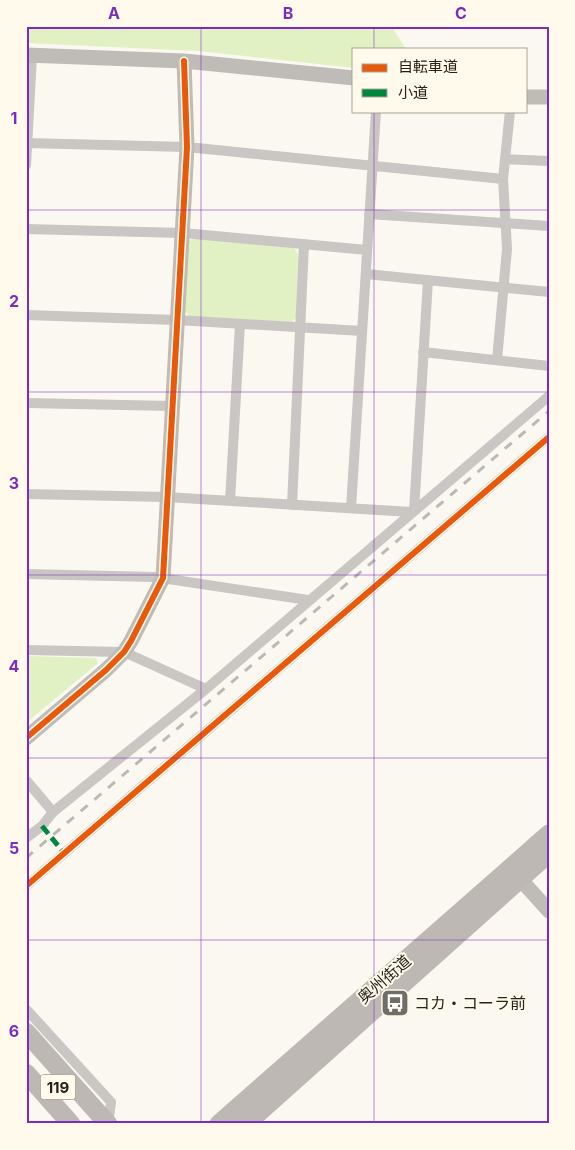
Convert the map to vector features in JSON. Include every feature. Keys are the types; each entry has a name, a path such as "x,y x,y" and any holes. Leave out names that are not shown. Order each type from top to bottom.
{"highway":[{"name":"奥州街道","path":"246,1124 515,873 549,834"},
{"name":"奥州街道","path":"219,1124 515,873 549,853"},
{"path":"26,1032 108,1124"},
{"name":"119","path":"26,1051 91,1124"},
{"name":"119","path":"26,1073 71,1124"},
{"path":"26,1085 60,1124"}],"street":[{"path":"26,165 29,56 184,61 352,78"},
{"path":"26,738 106,670 124,652 131,642 163,578 187,147 184,61"},
{"path":"528,97 548,97"},
{"path":"352,508 376,112"},
{"path":"497,360 507,249 503,179 510,112"},
{"path":"27,143 187,147 503,179"},
{"path":"505,160 549,161"},
{"path":"369,214 549,226"},
{"path":"26,229 183,233 367,250"},
{"path":"292,504 304,244"},
{"path":"366,274 549,292"},
{"path":"414,511 428,280"},
{"path":"26,315 177,320 362,331"},
{"path":"230,501 240,324"},
{"path":"423,352 549,366"},
{"path":"26,838 42,826 53,812 206,689 549,396"},
{"path":"26,403 172,406"},
{"path":"26,886 549,437"},
{"path":"26,494 167,497 414,511"},
{"path":"26,574 163,578 308,600"},
{"path":"26,650 124,652 206,689"},
{"path":"26,780 53,812"},
{"path":"515,873 549,911"},
{"path":"26,1009 111,1102 108,1124"}],"green space":[{"path":"26,26 391,26 405,48 352,48 352,68 198,51 26,43"},
{"path":"194,238 294,248 298,254 296,318 291,322 189,316 184,310 188,242"},
{"path":"26,656 96,658 98,663 26,723"}],"railway":[{"path":"26,858 549,411"}],"marked path":[{"path":"42,826 64,853"}],"cycle path":[{"path":"26,738 106,670 124,652 163,578 187,147 184,61"},
{"path":"26,886 549,437"}],"place":[{"name":"コカ・コーラ前","path":"395,1003"}]}
